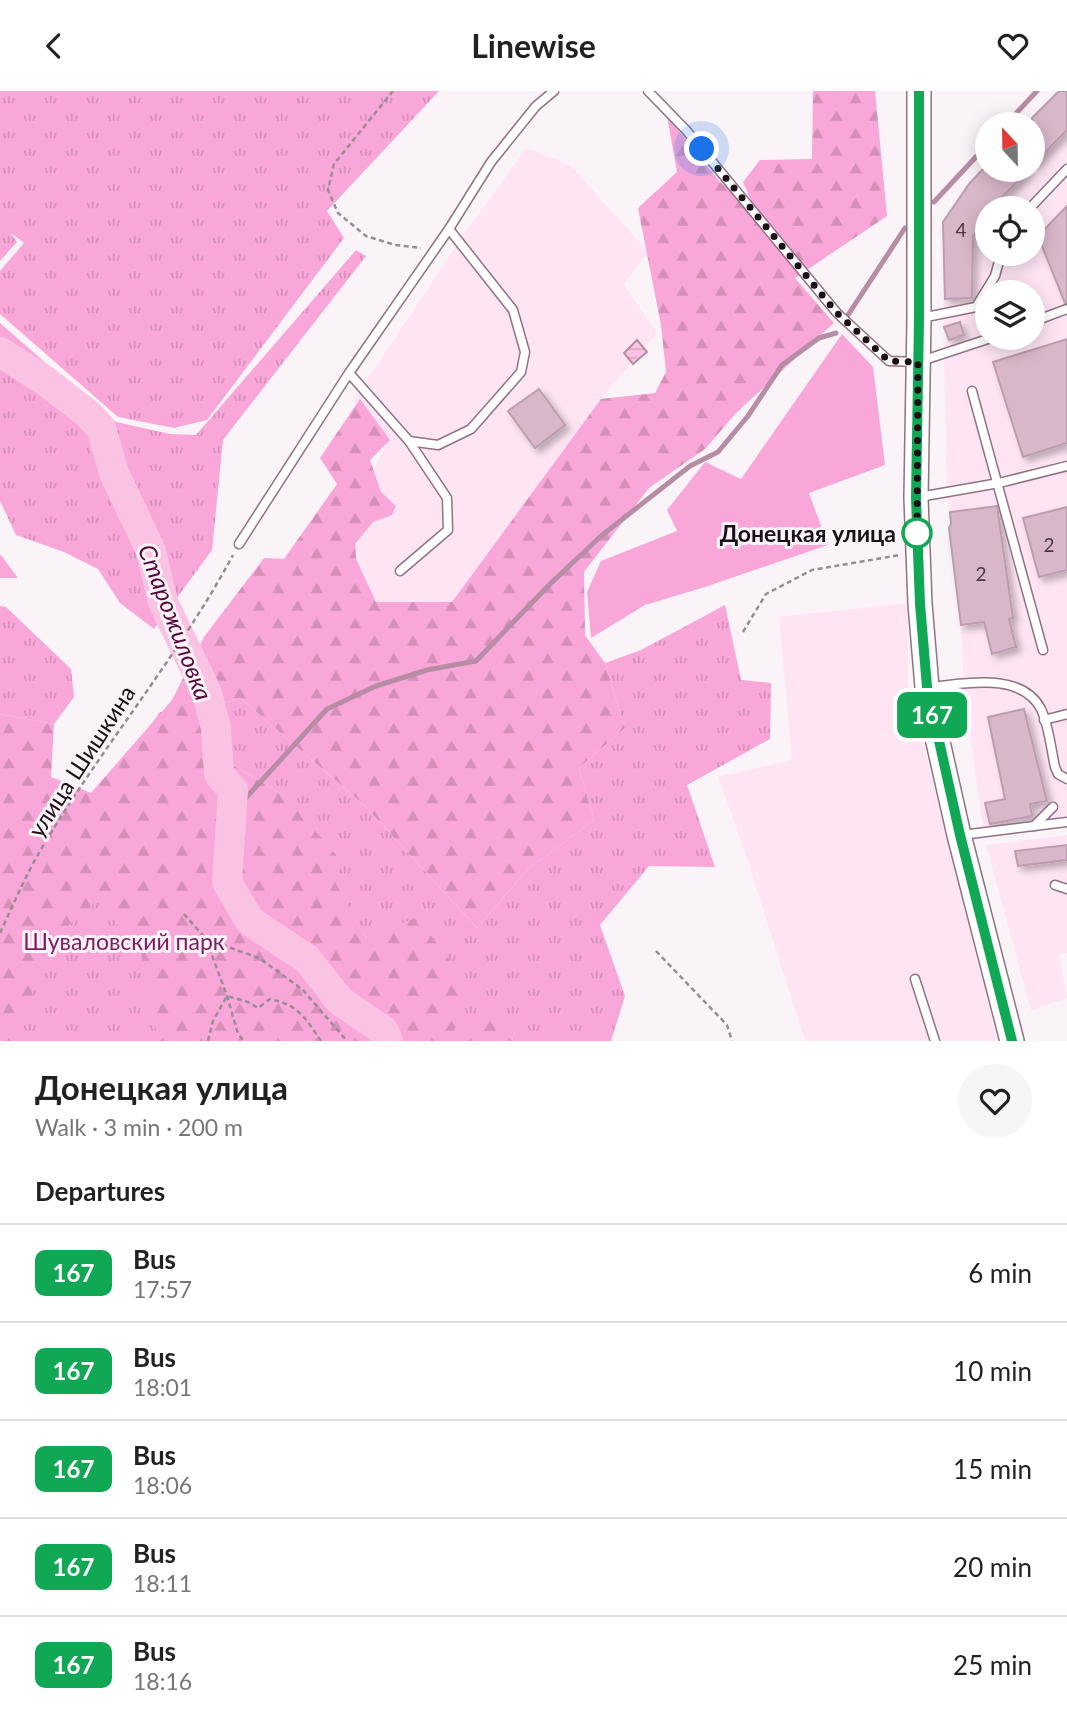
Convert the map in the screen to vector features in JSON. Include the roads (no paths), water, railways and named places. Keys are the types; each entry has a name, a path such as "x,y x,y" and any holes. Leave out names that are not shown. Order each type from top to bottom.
{"street":[{"path":"919,91 916,498 920,604 927,687 960,835 1012,1041"}],"lane":[{"path":"239,544 349,373 449,229 491,162 536,106 554,91"},
{"path":"648,91 686,130 837,313 889,361 918,362 975,343"},
{"path":"1041,196 1067,169"},
{"path":"409,441 438,445 471,429 521,372 525,352 513,310 449,229"},
{"path":"919,319 976,307 998,266"},
{"path":"1045,317 1067,309"},
{"path":"349,373 409,441 447,498 448,530 400,571"},
{"path":"972,391 1043,650"},
{"path":"916,498 999,483 1067,466"},
{"path":"927,687 983,683 1004,684 1021,689 1041,710 1055,767 1058,774 1067,779"},
{"path":"1044,720 1067,713"},
{"path":"1034,826 1053,807"},
{"path":"960,835 1067,822"},
{"path":"1055,885 1067,888"},
{"path":"915,979 935,1041"}],"waterway":[{"path":"1017,112 1037,91"},
{"path":"934,202 975,158"},
{"path":"848,315 905,228"},
{"path":"232,813 327,709 376,686 427,670 476,661 550,584 601,536 690,466 718,452 748,416 782,365 819,338 836,333"},
{"name":"Старожиловка","path":"0,352 47,382 88,414 101,428 114,473 151,551 163,602 207,693 216,728 219,774 233,790 227,882 250,921 307,959 340,1001 384,1031 388,1041"}],"place":[{"name":"Донецкая улица","path":"917,533"}],"park label":[{"name":"Шуваловский парк","path":"124,941"}]}
